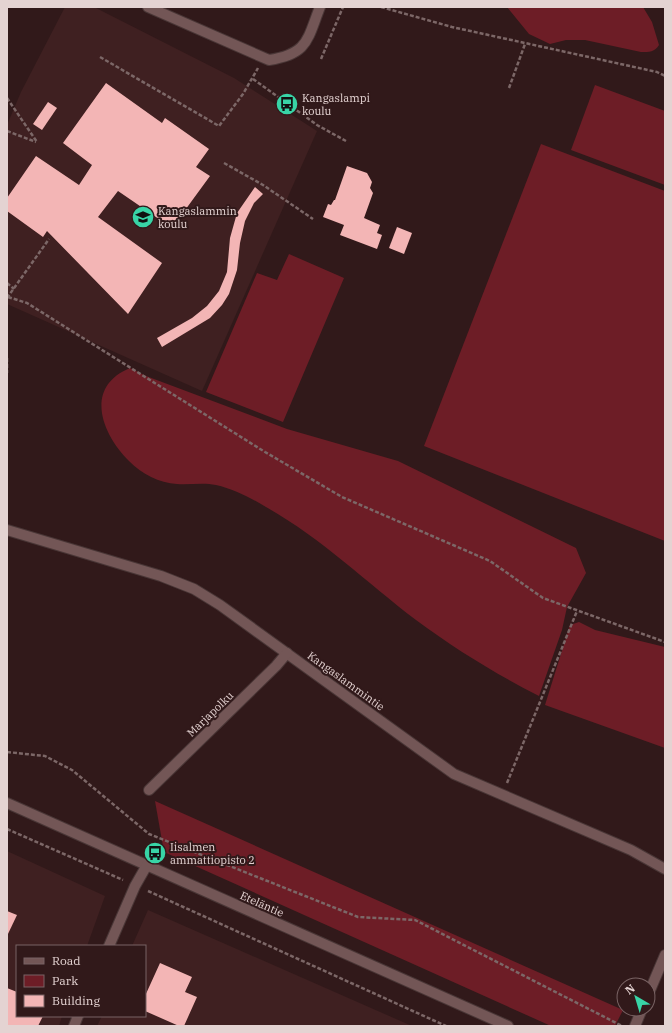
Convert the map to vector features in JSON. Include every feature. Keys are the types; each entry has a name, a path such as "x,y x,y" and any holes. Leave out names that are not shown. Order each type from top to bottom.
{"street":[{"path":"148,7 270,60 285,57 301,49 320,7"},
{"name":"Kangaslammintie","path":"7,530 161,576 194,589 220,605 454,774 631,850 665,869"},
{"name":"Marjapolku","path":"150,790 276,666 287,653"},
{"name":"Eteläntie","path":"7,803 508,1026"},
{"path":"109,945 135,886 147,865"},
{"path":"656,977 665,955"}],"path":[{"path":"321,59 343,7"},
{"path":"381,7 452,27 657,72 665,76"},
{"path":"509,88 525,44"},
{"path":"100,57 218,126 253,79 264,57"},
{"path":"253,79 317,125 346,141"},
{"path":"7,98 37,142 7,131"},
{"path":"7,107 9,102"},
{"path":"224,163 263,185 313,219"},
{"path":"49,239 7,298 27,303 265,452 342,497 490,561 543,598 665,642"},
{"path":"7,283 14,289"},
{"path":"7,358 7,372"},
{"path":"502,795 577,611"},
{"path":"7,752 45,756 72,770 149,834 358,917 415,920 622,1026"},
{"path":"7,829 446,1026"}],"shaded area":[{"name":"Kangaslammin koulu","path":"65,7 94,7 234,78 317,131 202,391 7,304 7,125 21,92"},
{"path":"7,851 105,896 87,945 16,945 16,1017 62,1017 59,1026 7,1026"},
{"path":"148,910 412,1026 97,1026 102,1017 146,1017 146,945 132,945"}],"green space":[{"path":"507,7 643,7 652,22 659,45 654,50 649,52 641,52 585,40 566,40 550,44 529,34"},
{"path":"595,85 665,111 665,185 571,150"},
{"path":"541,144 665,191 665,541 424,446"},
{"path":"289,254 344,278 283,422 206,392 257,273 277,280"},
{"path":"130,368 146,376 287,429 398,461 576,548 586,573 567,607 562,630 539,696 491,670 446,641 397,606 306,532 248,497 236,491 216,485 177,484 164,482 145,474 134,466 119,450 111,437 105,424 102,411 102,398 106,387 116,376"},
{"path":"579,622 595,630 665,647 665,748 545,705 570,625"},
{"path":"155,801 616,1007 616,1017 620,1017 615,1026 551,1026 164,852"}],"building":[{"path":"106,83 162,123 165,118 209,149 196,167 210,176 172,228 118,191 98,217 162,263 128,314 47,231 43,237 7,211 7,198 36,156 79,185 92,165 63,143"},
{"path":"48,102 57,108 42,130 33,124"},
{"path":"347,166 367,173 372,182 370,188 373,193 364,218 380,225 377,233 382,235 377,249 340,235 344,225 323,217 328,204 331,205 335,200"},
{"path":"255,187 263,194 254,203 245,221 240,243 237,270 229,294 222,305 210,318 162,347 157,338 192,318 207,306 219,291 227,272 230,238 237,213"},
{"path":"397,227 412,233 404,254 389,248"},
{"path":"7,911 17,915 7,936"},
{"path":"160,963 192,977 185,992 197,997 184,1026 179,1026 146,1011 146,994"},
{"path":"7,988 16,992 16,1017 42,1017 38,1026 7,1026"}],"place":[{"name":"Kangaslampi koulu","path":"287,104"},
{"name":"Kangaslammin koulu","path":"143,217"},
{"name":"Iisalmen ammattiopisto 2","path":"155,853"}]}
